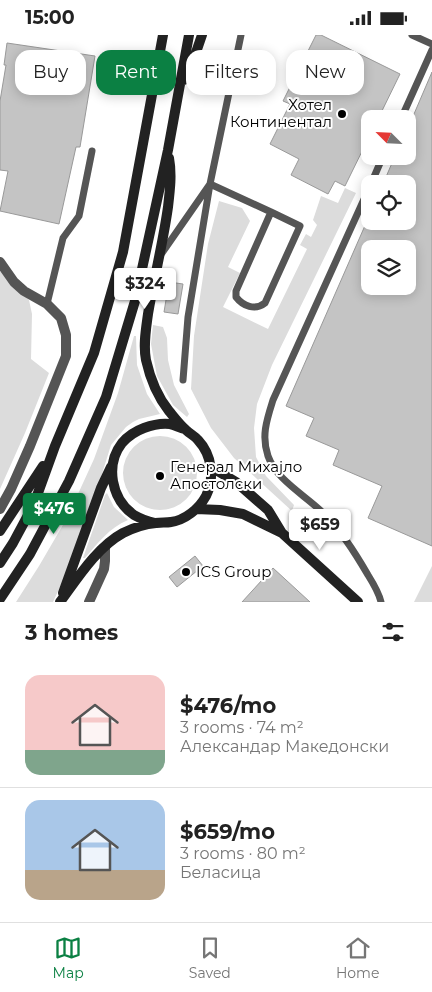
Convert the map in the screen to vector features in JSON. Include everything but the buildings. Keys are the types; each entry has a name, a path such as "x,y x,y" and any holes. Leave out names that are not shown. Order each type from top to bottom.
{"street":[{"path":"0,563 34,504 94,353 123,252 163,35"},
{"path":"0,599 30,554 69,481 106,397 134,301 168,150 190,35"},
{"path":"180,88 190,70 202,35"},
{"path":"60,602 99,552 113,539 135,528 156,523 170,523 184,518 196,509 206,497 211,482 211,467 207,452 198,439 186,430 168,411 149,374 145,357 149,310 165,229 171,185 171,165 168,150"},
{"path":"0,262 14,282 24,291 47,304 61,319 66,335 66,356 30,445 0,509"},
{"path":"60,602 101,488 122,443 135,431 152,425 169,424 186,430"},
{"path":"0,531 56,446"},
{"path":"114,459 112,471 113,484 120,501 133,514 144,520 156,523"},
{"path":"211,467 236,482 268,510 282,533"},
{"path":"196,509 220,510 243,514 282,533 358,602"},
{"path":"89,602 104,569 106,561 104,547"}],"lane":[{"path":"183,380 188,317 210,184 241,35"},
{"path":"412,35 432,44"},
{"path":"405,110 432,50"},
{"path":"47,304 63,238 79,216 92,151"},
{"path":"210,184 271,212 300,226 265,303 255,308 240,302 236,297 236,291 271,212"},
{"path":"160,256 210,184"},
{"path":"361,205 273,400 265,422 265,441 267,455 273,466 288,483 338,528 374,585 381,602"}],"shaded area":[{"path":"345,188 356,193 272,365 257,404 254,428 256,457 266,476 294,505 292,511 234,458 211,428 191,389 194,336 208,244 219,201 242,208 250,221 228,267 240,273 223,307 268,329 307,249 300,245 306,234 311,237 317,225 313,220 321,196 338,203"},
{"path":"0,271 29,300 32,314 31,359 49,373 0,489"},
{"path":"153,325 163,327 167,338 168,360 174,385 189,414 187,417 173,405 157,376 151,344"},
{"path":"134,336 136,336 137,365 147,394 160,414 133,422 126,427 111,445 91,509 71,563 53,602 16,602 67,518 94,459 118,393"},
{"path":"160,436 181,442 191,452 197,473 191,494 181,504 160,510 139,504 129,494 123,473 129,452 139,442"},
{"path":"107,493 114,507 128,520 109,532 83,558 105,495"},
{"path":"432,566 432,602 414,602"}],"place":[{"name":"Хотел Континентал","path":"342,114"},
{"name":"Генерал Михајло Апостолски","path":"160,476"},
{"name":"ICS Group","path":"186,572"}]}
